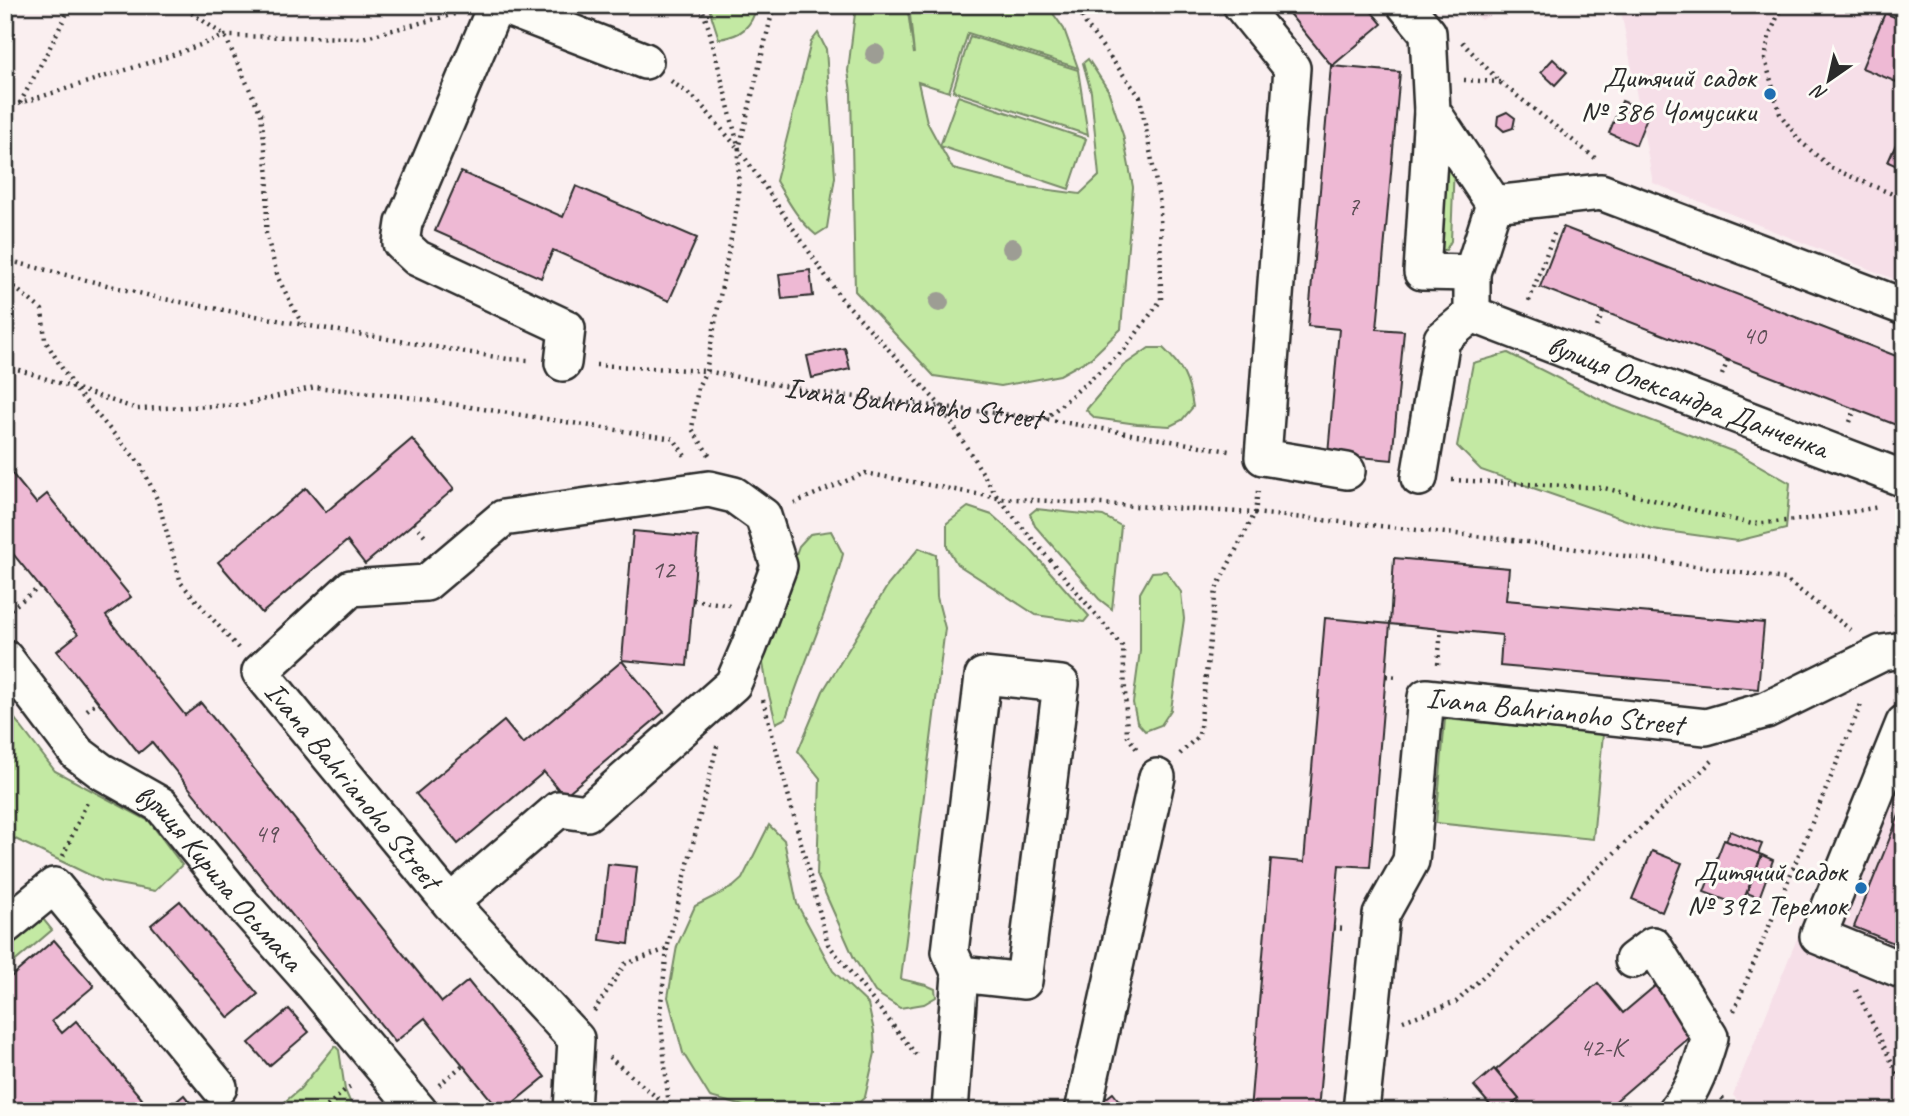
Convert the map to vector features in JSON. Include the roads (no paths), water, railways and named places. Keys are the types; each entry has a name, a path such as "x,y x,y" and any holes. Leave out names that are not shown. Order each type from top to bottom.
{"street":[{"path":"1241,5 1292,68 1263,457 1347,471"},
{"path":"1405,5 1428,33 1432,111 1422,272 1472,273"},
{"path":"563,363 567,328 417,258 401,243 404,223 487,7 645,61"},
{"path":"1432,111 1494,204"},
{"path":"1494,204 1601,192 1904,307"},
{"path":"1419,478 1442,339 1472,314 1472,273 1494,204"},
{"name":"вулиця Олександра Данченка","path":"1472,314 1894,493"},
{"name":"Ivana Bahrianoho Street","path":"450,903 559,809 587,813 733,684 779,566 763,516 720,492 503,518 426,583 351,588 260,672 450,903 576,1039 572,1111"},
{"name":"Ivana Bahrianoho Street","path":"1361,1111 1381,915 1411,861 1426,697 1706,727 1766,710 1893,652"},
{"name":"вулиця Кирила Осьмака","path":"5,658 77,753 101,771 160,805 419,1111"},
{"path":"950,1111 960,974 950,952 983,676 1060,684 1024,981 960,974"},
{"path":"1904,723 1818,936 1904,971"},
{"path":"1083,1111 1157,777"},
{"path":"5,926 54,886 219,1087"},
{"path":"1633,960 1653,945 1710,1037 1698,1076 1676,1111"}],"place":[{"name":"Дитячий садок № 386 Чомусики","path":"1770,94"},
{"name":"Дитячий садок № 392 Теремок","path":"1861,888"}]}
